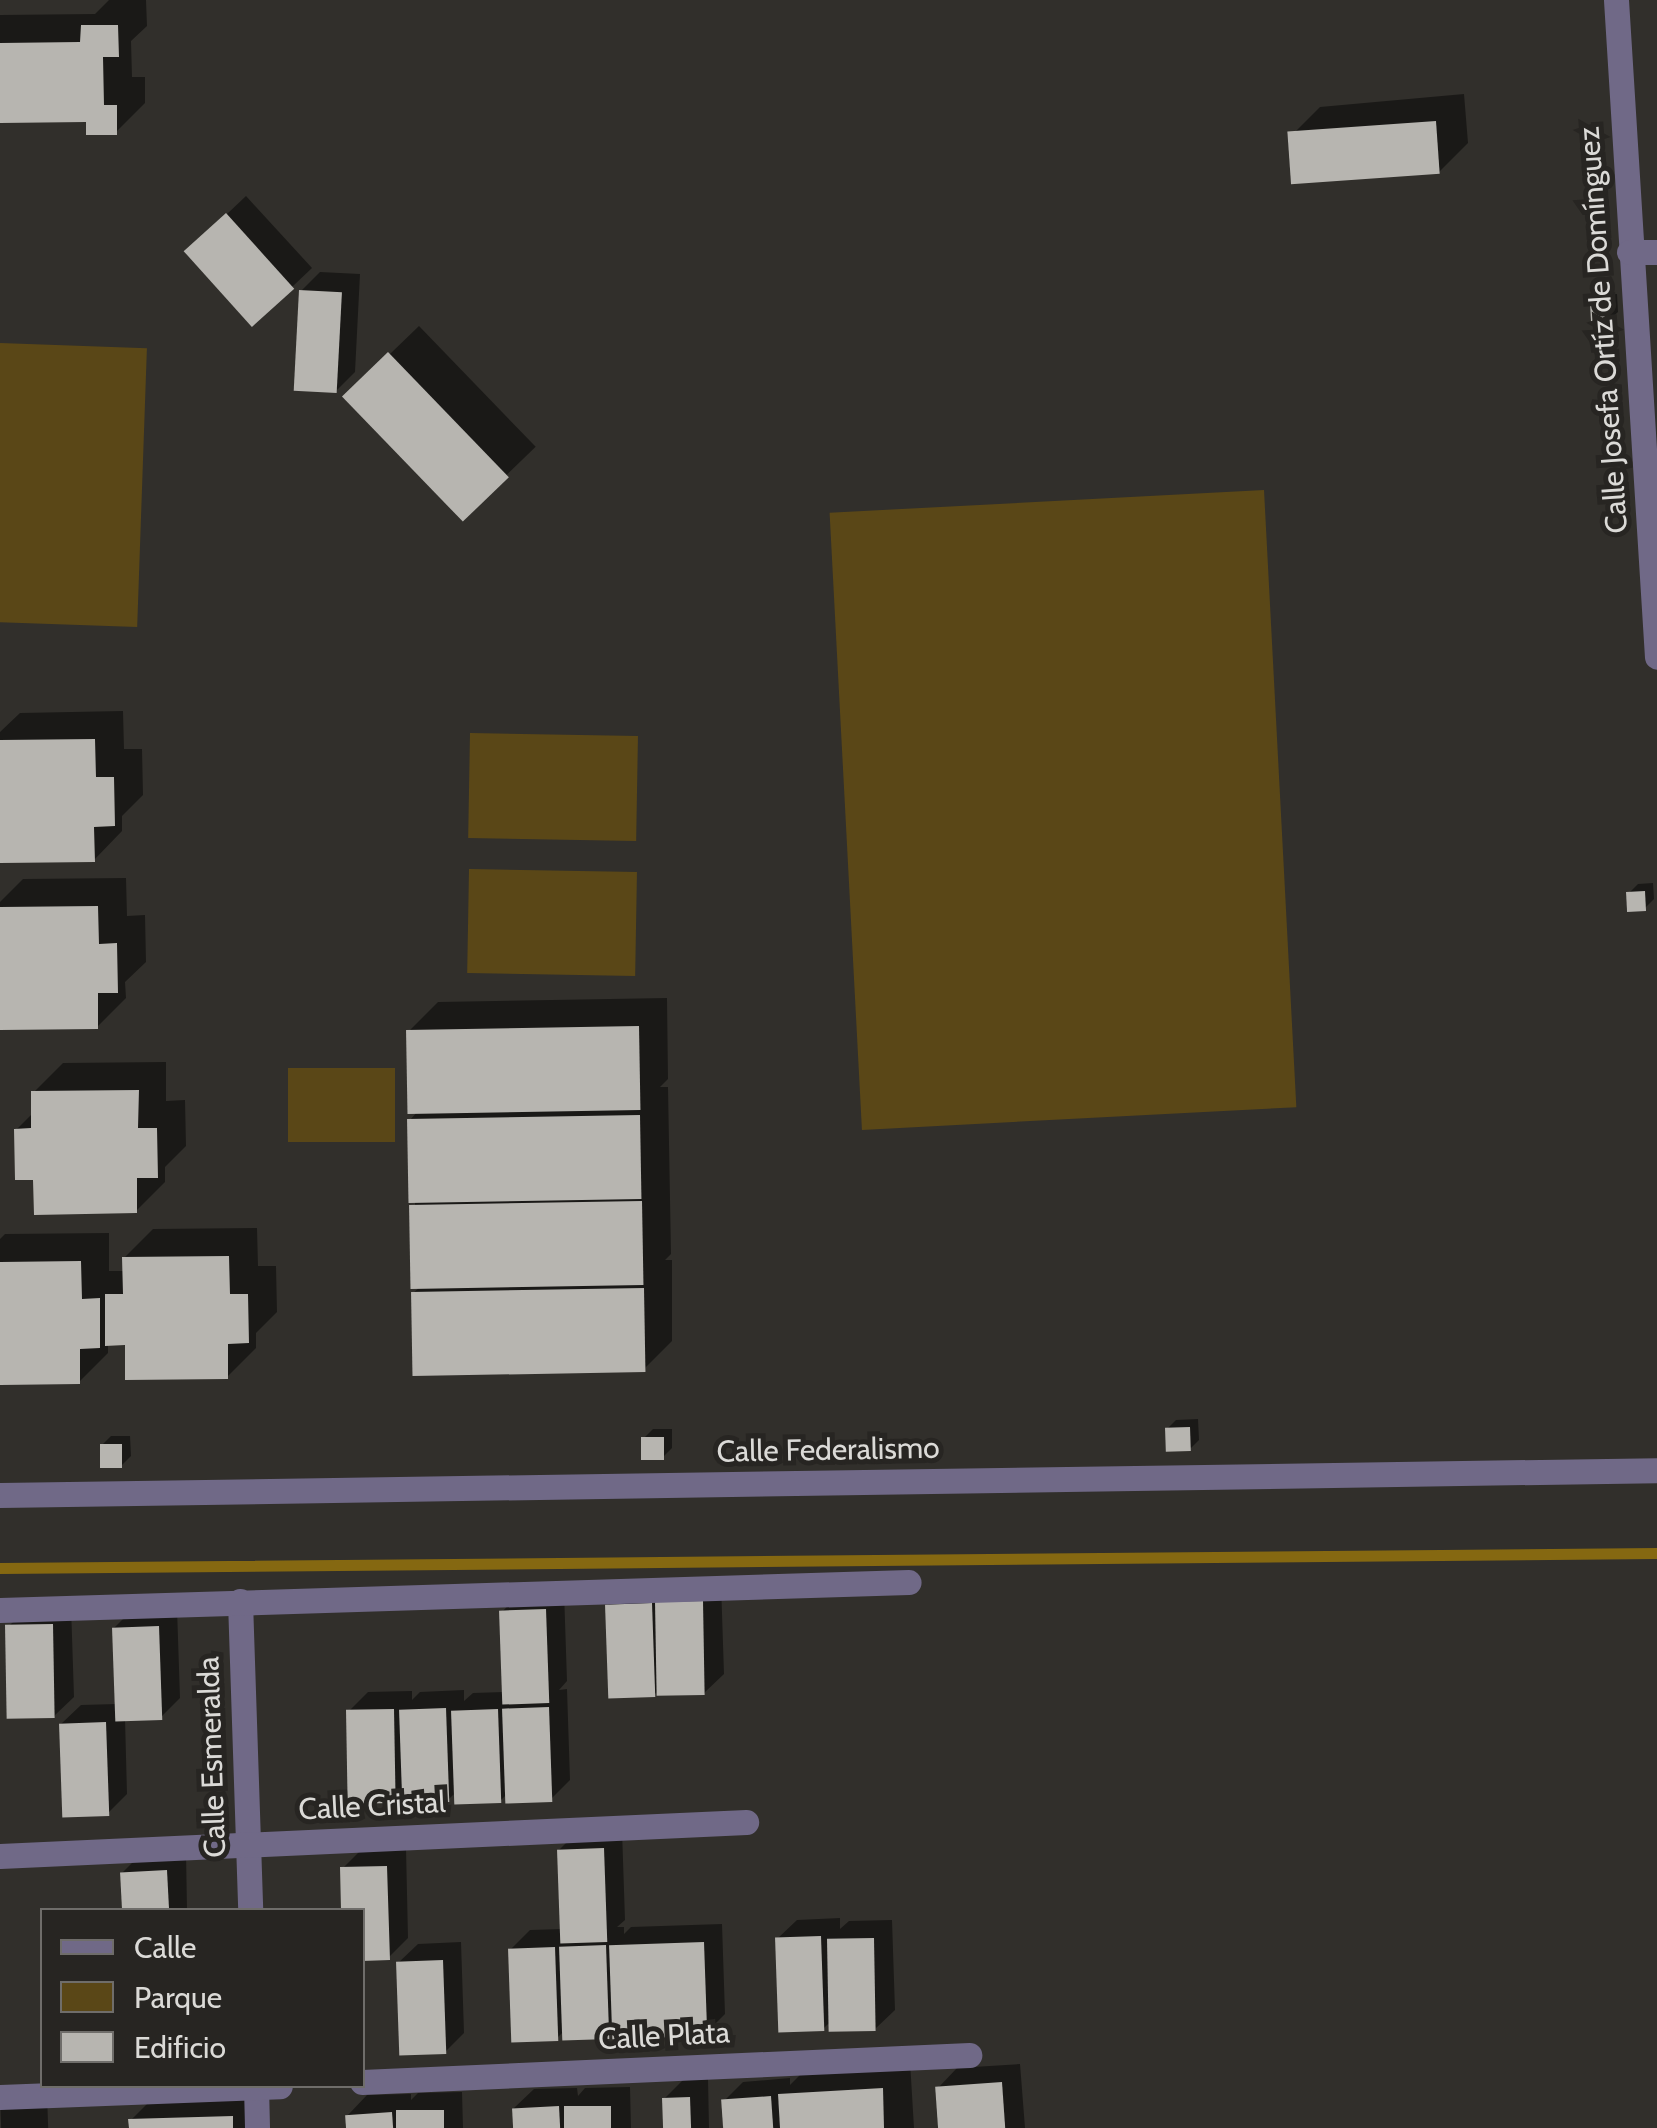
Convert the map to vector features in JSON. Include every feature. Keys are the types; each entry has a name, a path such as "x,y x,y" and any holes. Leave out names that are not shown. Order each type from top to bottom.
{"street":[{"name":"Calle Josefa Ortíz de Domínguez","path":"1616,0 1657,656"},
{"path":"1629,252 1657,252"},
{"name":"Calle Federalismo","path":"0,1494 1657,1470"},
{"path":"0,1610 909,1582"},
{"name":"Calle Esmeralda","path":"240,1601 250,1908"},
{"name":"Calle Cristal","path":"0,1856 746,1822"},
{"name":"Calle Plata","path":"365,2082 969,2055"},
{"path":"0,2098 213,2088"},
{"path":"256,2088 257,2128"}],"green space":[{"path":"0,343 147,348 137,627 0,622"},
{"path":"1264,490 1296,1107 862,1130 830,513"},
{"path":"470,733 638,736 636,841 468,838"},
{"path":"469,869 637,872 635,976 467,973"},
{"path":"288,1068 395,1068 395,1142 288,1142"}],"building":[{"path":"81,25 118,25 119,57 103,57 104,105 117,105 117,135 86,135 86,122 0,123 0,43 80,42"},
{"path":"1436,121 1440,174 1291,184 1287,131"},
{"path":"226,213 294,289 252,327 184,251"},
{"path":"299,290 342,292 337,393 294,391"},
{"path":"1609,302 1610,323 1591,324 1590,303"},
{"path":"388,352 509,477 463,522 342,396"},
{"path":"95,739 96,777 114,777 115,826 94,827 95,862 0,863 0,740"},
{"path":"1645,891 1646,911 1627,912 1626,892"},
{"path":"98,906 99,944 117,943 118,993 98,993 98,1029 0,1030 0,907"},
{"path":"639,1026 640,1110 408,1114 406,1030"},
{"path":"139,1090 138,1128 157,1128 158,1178 137,1178 137,1213 34,1215 33,1180 15,1180 14,1129 31,1128 31,1091"},
{"path":"640,1115 641,1199 409,1203 407,1119"},
{"path":"642,1201 643,1285 411,1289 409,1205"},
{"path":"229,1256 230,1294 248,1294 249,1343 228,1344 228,1379 125,1380 125,1345 105,1346 105,1294 123,1294 122,1257"},
{"path":"81,1261 82,1299 100,1298 100,1348 80,1349 80,1384 0,1385 0,1262"},
{"path":"644,1288 645,1372 413,1376 411,1292"},
{"path":"1190,1427 1191,1451 1166,1452 1165,1428"},
{"path":"641,1437 664,1437 664,1460 641,1460"},
{"path":"100,1444 122,1444 122,1468 100,1468"},
{"path":"703,1601 705,1695 657,1696 655,1602"},
{"path":"652,1603 655,1697 608,1699 605,1605"},
{"path":"546,1609 549,1703 502,1705 499,1611"},
{"path":"53,1624 55,1718 7,1719 5,1625"},
{"path":"159,1626 162,1720 115,1722 112,1628"},
{"path":"549,1707 552,1802 505,1804 502,1709"},
{"path":"446,1708 449,1802 402,1804 399,1710"},
{"path":"394,1709 396,1803 348,1804 346,1710"},
{"path":"498,1709 501,1803 454,1805 451,1711"},
{"path":"106,1722 109,1816 62,1818 59,1724"},
{"path":"604,1848 607,1942 560,1944 557,1850"},
{"path":"387,1866 390,1960 365,1961 365,1908 341,1908 340,1867"},
{"path":"167,1870 169,1908 122,1908 120,1872"},
{"path":"821,1936 824,2031 778,2033 775,1938"},
{"path":"874,1938 876,2031 829,2032 827,1939"},
{"path":"704,1942 707,2036 612,2039 609,1945"},
{"path":"606,1945 609,2039 562,2041 559,1947"},
{"path":"555,1947 558,2041 511,2043 508,1949"},
{"path":"443,1960 446,2054 399,2056 396,1962"},
{"path":"1002,2082 1005,2128 938,2128 935,2087"},
{"path":"883,2088 884,2128 780,2128 778,2094"},
{"path":"771,2096 773,2128 723,2128 721,2099"},
{"path":"690,2097 691,2128 663,2128 662,2098"},
{"path":"559,2106 560,2128 513,2128 512,2108"},
{"path":"564,2106 611,2106 611,2128 564,2128"},
{"path":"396,2110 444,2110 444,2128 396,2128"},
{"path":"392,2112 393,2128 346,2128 345,2115"},
{"path":"233,2116 233,2128 129,2128 128,2119"}],"waterway":[{"path":"0,1568 1657,1553"}]}
